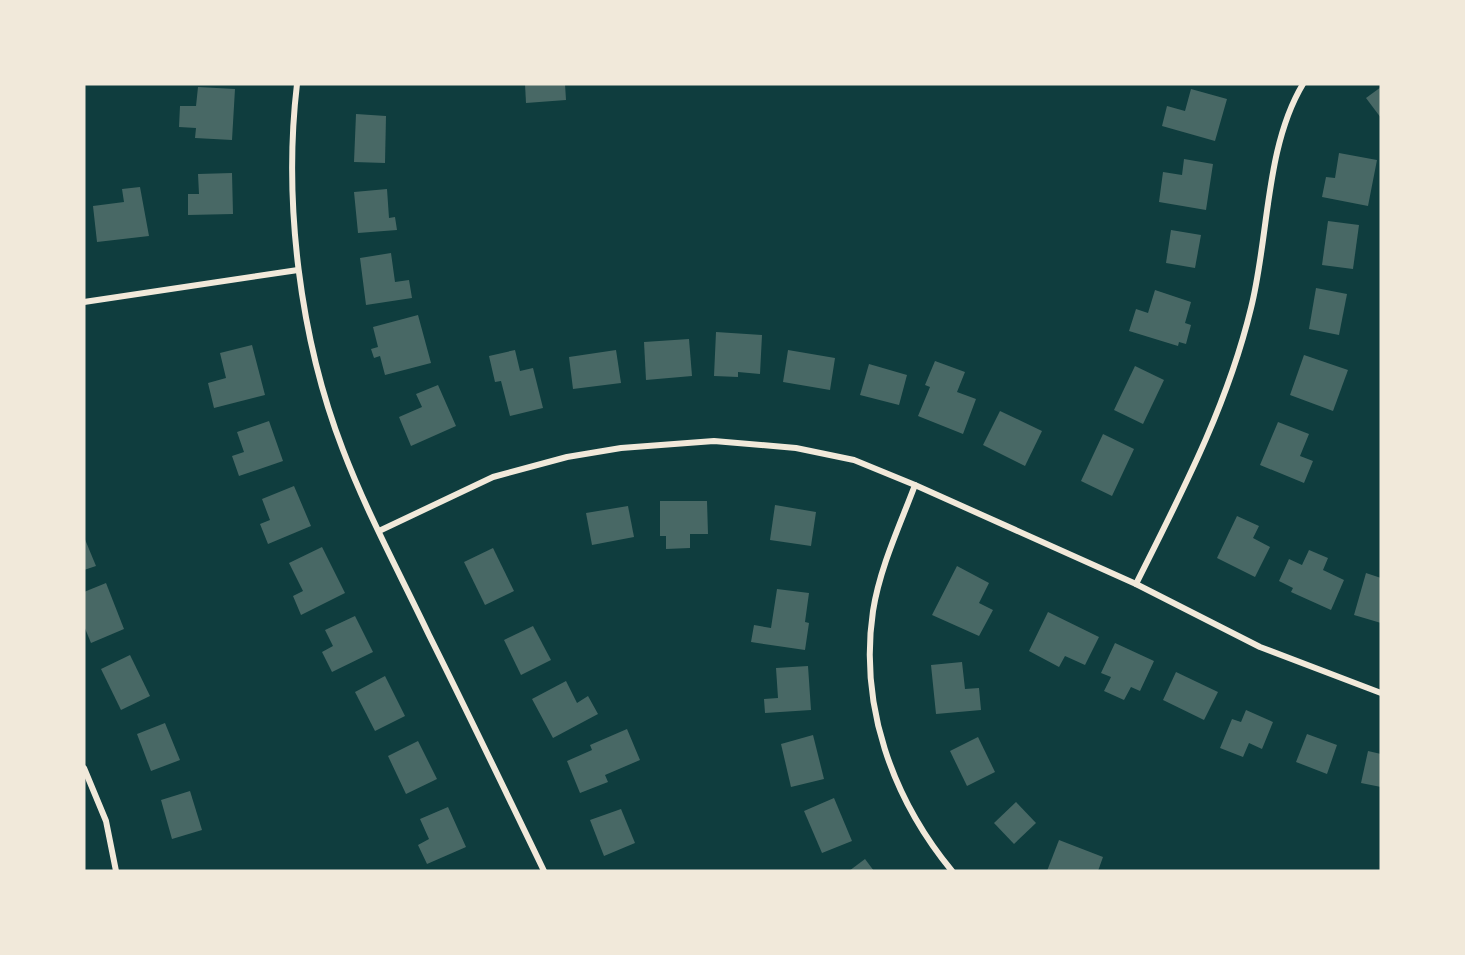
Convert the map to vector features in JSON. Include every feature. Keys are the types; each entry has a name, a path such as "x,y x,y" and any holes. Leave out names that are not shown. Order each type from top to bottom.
{"street":[{"path":"297,84 292,125 298,270 323,387 342,449 379,531 544,871"},
{"path":"1136,584 1196,466 1237,362 1252,306 1285,125 1303,84"},
{"path":"84,302 298,270"},
{"path":"379,531 493,477 567,457 673,442 714,441 796,448 854,460 915,485 1136,584 1260,647 1381,693"},
{"path":"915,485 882,573 873,610 869,658 871,696 880,737 898,782 918,824 952,871"},
{"path":"84,768 106,821 116,871"}],"building":[{"path":"525,84 565,84 566,100 526,103"},
{"path":"198,87 235,89 232,140 195,138 196,128 179,127 180,106 196,106"},
{"path":"1381,87 1381,118 1366,98"},
{"path":"1191,89 1227,99 1215,141 1162,126 1167,106 1185,111"},
{"path":"356,114 386,116 385,163 354,162"},
{"path":"1339,153 1377,160 1368,206 1322,197 1326,177 1335,178"},
{"path":"1184,159 1213,164 1206,210 1159,202 1163,172 1182,175"},
{"path":"232,173 233,214 188,215 188,194 199,194 198,174"},
{"path":"140,187 149,236 97,242 93,206 124,202 122,189"},
{"path":"387,189 389,218 395,217 397,230 358,233 354,192"},
{"path":"1328,221 1359,225 1353,269 1322,265"},
{"path":"1171,230 1201,235 1195,268 1166,263"},
{"path":"391,253 395,282 409,280 412,298 366,305 360,258"},
{"path":"1316,288 1347,294 1339,335 1309,329"},
{"path":"1155,290 1191,302 1185,323 1191,325 1186,344 1179,342 1178,346 1129,331 1136,309 1148,313"},
{"path":"418,315 431,363 385,375 380,356 374,358 371,349 378,347 373,327"},
{"path":"716,332 762,335 760,374 738,372 738,377 714,376"},
{"path":"689,339 692,376 646,380 644,342"},
{"path":"252,345 265,395 214,408 208,383 226,378 220,353"},
{"path":"515,350 520,371 533,368 543,408 510,416 501,381 495,382 489,356"},
{"path":"616,350 621,383 573,389 569,357"},
{"path":"788,350 835,358 830,390 783,382"},
{"path":"1304,355 1348,370 1333,411 1290,395"},
{"path":"935,361 965,372 957,392 976,399 963,434 918,416 930,387 925,385"},
{"path":"869,364 907,375 899,405 860,395"},
{"path":"1135,366 1164,380 1143,424 1114,410"},
{"path":"438,385 456,426 411,446 399,417 422,407 416,394"},
{"path":"1000,411 1042,431 1025,466 983,445"},
{"path":"269,421 283,461 239,476 232,456 244,452 237,432"},
{"path":"1278,422 1309,434 1300,456 1313,461 1304,483 1260,465"},
{"path":"1103,434 1134,449 1112,496 1081,481"},
{"path":"294,486 311,526 268,544 260,524 270,520 262,499"},
{"path":"660,501 707,501 708,534 690,534 690,548 666,549 666,536 660,536"},
{"path":"775,505 816,512 811,546 770,540"},
{"path":"628,506 634,537 592,545 586,513"},
{"path":"1237,516 1259,526 1253,538 1270,547 1255,577 1217,558"},
{"path":"84,537 96,566 84,570"},
{"path":"322,547 345,593 301,615 293,596 303,591 289,563"},
{"path":"493,548 514,591 485,605 464,562"},
{"path":"1309,550 1328,558 1323,570 1344,580 1331,610 1291,592 1293,588 1279,581 1289,559 1302,565"},
{"path":"957,566 989,583 979,603 993,610 979,636 932,615"},
{"path":"1366,573 1381,578 1381,623 1354,615"},
{"path":"106,583 124,629 91,643 84,626 84,592"},
{"path":"777,589 809,593 805,622 809,623 805,650 751,642 754,625 771,628"},
{"path":"1048,612 1099,637 1085,665 1065,656 1059,667 1029,651"},
{"path":"355,616 373,652 332,672 322,652 333,646 325,630"},
{"path":"533,626 551,660 521,675 504,640"},
{"path":"1115,643 1154,661 1140,691 1131,687 1124,700 1104,691 1111,677 1101,673"},
{"path":"130,655 150,696 121,710 101,669"},
{"path":"962,662 965,689 979,688 981,710 936,714 931,665"},
{"path":"808,666 811,710 765,713 764,699 778,698 776,668"},
{"path":"1176,672 1218,692 1204,720 1163,700"},
{"path":"385,676 405,716 375,731 355,692"},
{"path":"566,681 577,703 588,696 598,714 553,738 532,699"},
{"path":"1246,710 1273,722 1262,749 1249,743 1243,757 1220,748 1232,719 1241,722"},
{"path":"165,723 180,760 151,771 137,734"},
{"path":"627,729 640,760 605,775 608,782 580,793 567,761 592,750 590,745"},
{"path":"1307,734 1337,745 1327,774 1296,762"},
{"path":"813,735 824,779 791,787 781,744"},
{"path":"978,737 995,772 967,786 950,751"},
{"path":"418,741 437,779 406,794 388,756"},
{"path":"1368,751 1381,754 1381,787 1361,783"},
{"path":"190,791 202,830 172,839 161,800"},
{"path":"834,798 852,841 822,853 804,811"},
{"path":"1016,802 1036,823 1014,844 994,823"},
{"path":"448,807 466,847 427,864 418,845 429,839 420,819"},
{"path":"621,809 635,843 604,856 590,820"},
{"path":"1059,840 1103,857 1098,871 1047,871"},
{"path":"865,859 874,871 849,871"}]}
